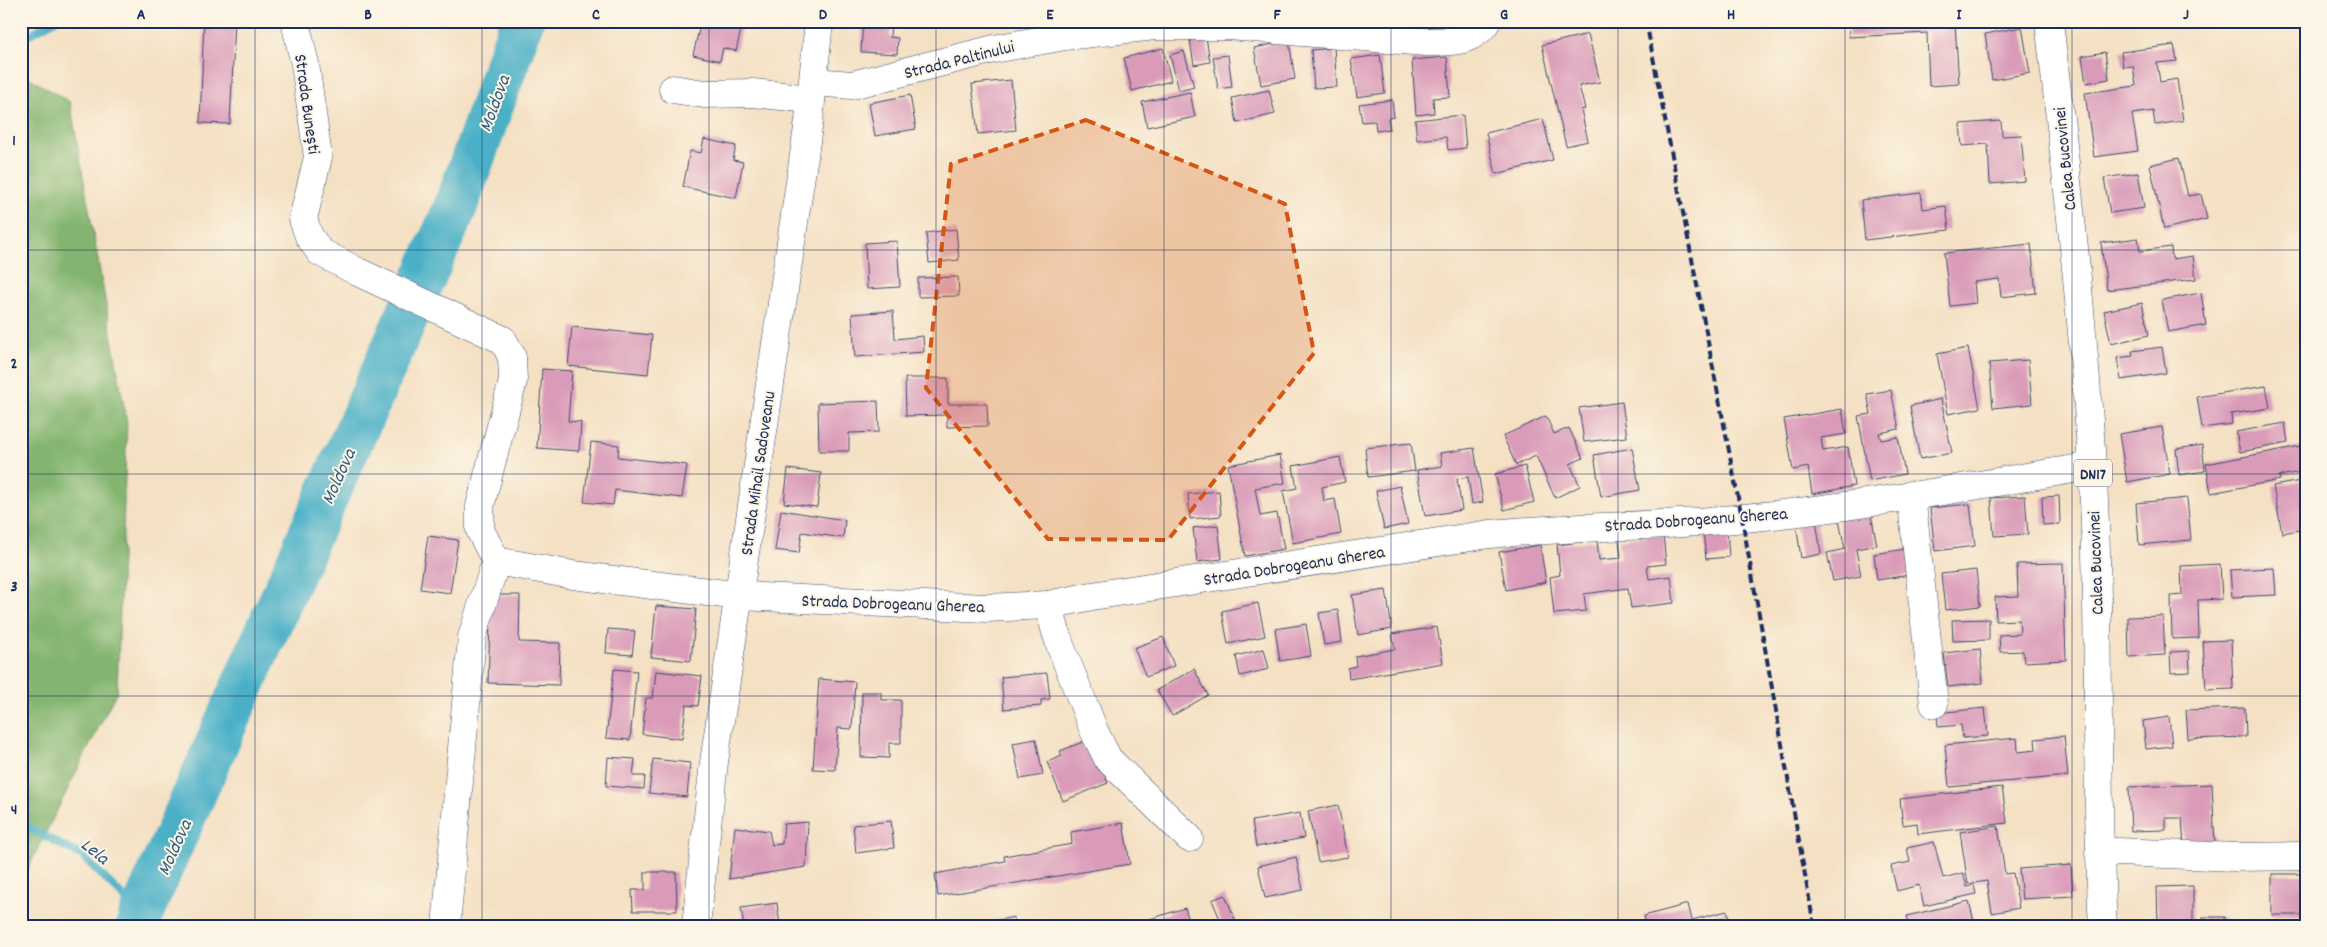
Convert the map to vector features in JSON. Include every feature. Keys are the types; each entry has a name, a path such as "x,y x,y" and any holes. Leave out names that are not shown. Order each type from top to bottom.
{"main road":[{"name":"Strada Bunești","path":"295,21 305,64 318,157 303,219 309,236 320,252 502,340 512,357 513,381 480,506 480,530 496,561"},
{"name":"Strada Mihail Sadoveanu","path":"696,926 714,762 740,596 812,91 820,21"},
{"name":"Strada Paltinului","path":"673,89 704,94 812,91 852,85 994,48 1065,36 1155,26 1229,26 1426,42 1457,42 1469,38 1482,29 1487,21"},
{"name":"Calea Bucovinei","path":"2049,21 2092,466 2097,610 2099,853 2103,926"},
{"name":"Strada Dobrogeanu Gherea","path":"496,561 573,575 740,596 986,608 1048,605 1092,596 1490,534 1540,529 1742,518 1911,495 2092,466"},
{"path":"1911,495 1934,704"},
{"path":"446,926 472,637 496,561"},
{"path":"1048,605 1060,646 1095,733 1108,759 1190,838"},
{"path":"2099,853 2118,852 2235,857 2306,856"}],"highlighted area":[{"path":"1086,120 1285,204 1314,353 1168,540 1048,539 926,388 951,164"}],"green space":[{"path":"21,73 70,102 127,423 117,691 21,882"}],"building":[{"path":"204,21 235,21 230,124 200,123"},
{"path":"701,21 743,21 736,51 723,48 720,61 693,55"},
{"path":"863,21 891,21 890,37 898,38 897,54 861,52"},
{"path":"1410,21 1452,21 1452,28 1410,28"},
{"path":"1848,21 1981,21 1981,23 1955,24 1959,84 1929,86 1927,33 1849,37"},
{"path":"2022,27 2030,73 1992,80 1985,34"},
{"path":"1588,34 1600,82 1579,86 1585,109 1581,110 1588,141 1566,146 1542,45"},
{"path":"1206,37 1210,62 1194,65 1190,40"},
{"path":"1289,41 1295,79 1261,85 1254,48"},
{"path":"2174,45 2177,61 2157,63 2160,82 2177,79 2183,121 2155,125 2153,111 2132,114 2138,151 2094,157 2085,93 2136,86 2133,66 2123,67 2121,52"},
{"path":"1163,48 1171,81 1132,91 1124,58"},
{"path":"1334,48 1337,87 1314,88 1311,50"},
{"path":"1184,51 1194,87 1179,91 1170,55"},
{"path":"2105,52 2109,79 2086,83 2082,56"},
{"path":"1228,55 1232,87 1218,89 1213,57"},
{"path":"1380,55 1385,93 1357,97 1351,59"},
{"path":"1447,57 1450,97 1433,98 1434,113 1416,115 1412,60"},
{"path":"1011,80 1016,130 978,134 972,84"},
{"path":"1269,90 1275,114 1237,123 1232,98"},
{"path":"1190,92 1195,117 1147,127 1142,102"},
{"path":"910,95 916,129 875,136 869,103"},
{"path":"1392,100 1394,117 1388,118 1390,129 1376,131 1375,121 1362,122 1359,104"},
{"path":"1463,115 1466,148 1448,150 1446,137 1417,140 1415,120"},
{"path":"1543,119 1553,160 1496,174 1486,133"},
{"path":"2001,121 2002,136 2021,135 2025,181 1990,184 1988,144 1962,146 1960,124"},
{"path":"704,139 736,146 733,160 743,162 736,198 683,187 690,151 701,153"},
{"path":"2179,158 2188,196 2201,194 2207,219 2164,229 2150,165"},
{"path":"2138,173 2144,208 2110,213 2104,178"},
{"path":"1921,193 1923,209 1946,206 1949,230 1865,240 1861,200"},
{"path":"956,229 959,260 929,263 926,233"},
{"path":"2138,238 2140,251 2171,247 2172,259 2193,256 2196,279 2107,290 2101,243"},
{"path":"897,241 900,287 867,289 865,243"},
{"path":"2031,244 2036,293 2001,297 1999,279 1974,282 1976,303 1950,306 1944,253"},
{"path":"958,277 959,296 918,297 918,278"},
{"path":"2201,293 2206,325 2168,332 2162,300"},
{"path":"2142,303 2149,335 2111,344 2104,311"},
{"path":"893,311 895,339 923,336 924,352 855,357 852,314"},
{"path":"572,327 652,335 648,374 568,366"},
{"path":"2162,347 2166,373 2121,380 2117,358 2133,356 2132,351"},
{"path":"1968,348 1980,408 1948,414 1937,354"},
{"path":"2028,360 2032,404 1993,408 1989,363"},
{"path":"542,369 572,371 568,421 581,422 579,451 537,448"},
{"path":"905,378 948,378 948,404 987,404 988,426 947,427 947,415 906,416"},
{"path":"2266,386 2270,408 2231,414 2232,424 2202,428 2197,397"},
{"path":"1891,390 1899,429 1879,433 1881,440 1898,437 1905,474 1870,481 1858,416 1871,414 1867,394"},
{"path":"1941,399 1952,453 1920,459 1910,406"},
{"path":"878,401 879,432 849,433 849,451 819,451 818,403"},
{"path":"1622,402 1627,437 1584,442 1579,408"},
{"path":"1842,409 1846,434 1821,438 1823,451 1848,447 1854,486 1812,494 1808,467 1793,470 1784,419"},
{"path":"1546,416 1554,434 1569,428 1583,458 1570,464 1580,486 1555,498 1536,456 1516,465 1503,436"},
{"path":"2285,423 2288,443 2240,452 2236,432"},
{"path":"2162,427 2170,474 2127,482 2119,434"},
{"path":"591,442 619,445 618,457 687,465 682,498 615,490 613,505 584,502"},
{"path":"1411,443 1415,471 1368,477 1365,448"},
{"path":"2202,445 2205,471 2179,475 2176,449"},
{"path":"2306,445 2306,471 2279,476 2280,480 2211,493 2206,464"},
{"path":"1474,448 1483,502 1472,504 1468,477 1457,479 1462,510 1425,516 1417,470 1442,466 1440,453"},
{"path":"1632,448 1640,490 1601,497 1594,455"},
{"path":"1280,455 1285,483 1255,488 1260,516 1277,513 1284,549 1245,556 1228,465"},
{"path":"1340,457 1345,482 1322,487 1324,501 1335,499 1341,534 1293,543 1283,491 1297,488 1293,466"},
{"path":"1525,466 1534,502 1504,510 1495,474"},
{"path":"788,469 821,473 817,507 784,503"},
{"path":"2306,480 2306,529 2282,533 2273,486"},
{"path":"1400,486 1408,524 1384,529 1376,491"},
{"path":"1219,491 1221,516 1190,519 1188,494"},
{"path":"2025,496 2028,534 1994,536 1991,498"},
{"path":"2059,496 2060,524 2043,525 2042,497"},
{"path":"2187,498 2191,540 2139,545 2136,503"},
{"path":"1970,504 1975,546 1935,551 1930,508"},
{"path":"781,510 845,520 843,538 802,532 799,553 775,550"},
{"path":"1870,510 1877,545 1856,549 1861,576 1833,581 1827,553 1845,549 1838,516"},
{"path":"1816,520 1821,554 1801,558 1796,523"},
{"path":"1218,525 1222,559 1197,562 1193,528"},
{"path":"1727,531 1729,557 1706,559 1703,532"},
{"path":"1663,534 1666,564 1647,566 1649,579 1671,576 1674,603 1631,608 1628,588 1584,594 1586,611 1554,614 1550,577 1560,575 1557,545 1597,540 1599,560 1621,558 1619,540"},
{"path":"428,536 458,540 450,593 420,589"},
{"path":"1540,545 1546,582 1506,590 1499,552"},
{"path":"1912,548 1916,574 1877,580 1874,554"},
{"path":"2063,563 2066,660 2024,662 2023,651 2000,652 1999,635 2020,634 2019,620 1996,621 1995,597 2018,596 2017,564"},
{"path":"2220,564 2222,599 2198,600 2199,638 2172,639 2171,596 2182,595 2181,566"},
{"path":"2274,568 2276,595 2232,597 2230,570"},
{"path":"1976,570 1980,606 1945,610 1941,574"},
{"path":"1386,590 1392,629 1358,635 1352,595"},
{"path":"491,595 520,595 519,642 560,643 559,685 488,683"},
{"path":"1258,603 1265,636 1228,644 1222,611"},
{"path":"656,606 696,609 691,661 651,657"},
{"path":"1338,610 1342,642 1324,645 1319,613"},
{"path":"2163,616 2165,655 2129,657 2128,617"},
{"path":"1989,619 1989,640 1953,641 1952,620"},
{"path":"1306,624 1311,656 1280,661 1275,629"},
{"path":"1437,627 1443,663 1349,679 1348,668 1356,666 1355,656 1395,649 1392,634"},
{"path":"608,629 635,631 632,655 606,653"},
{"path":"1163,637 1174,666 1146,677 1134,648"},
{"path":"2231,640 2233,689 2206,690 2203,641"},
{"path":"1264,649 1269,669 1240,676 1236,656"},
{"path":"1980,649 1983,683 1948,687 1944,653"},
{"path":"2189,651 2190,672 2171,673 2170,652"},
{"path":"614,669 637,671 630,740 606,738"},
{"path":"1194,669 1208,695 1172,716 1157,690"},
{"path":"656,671 702,676 698,706 686,705 682,739 642,734 646,698 653,698"},
{"path":"1047,673 1050,699 1041,700 1041,706 1004,709 1001,677"},
{"path":"819,679 855,682 852,729 838,728 835,770 813,769"},
{"path":"862,692 881,692 881,700 901,700 901,743 889,743 889,758 861,757"},
{"path":"1985,708 1988,736 1963,738 1961,725 1938,727 1937,713"},
{"path":"2245,708 2246,737 2188,739 2186,710"},
{"path":"2169,717 2172,746 2146,749 2143,721"},
{"path":"2064,736 2068,776 1949,787 1945,745 2017,738 2018,752 2036,750 2035,739"},
{"path":"1036,739 1043,775 1020,779 1013,743"},
{"path":"1090,739 1108,783 1063,801 1047,762 1062,756 1060,751"},
{"path":"608,757 635,759 633,776 645,776 644,789 606,786"},
{"path":"653,759 690,763 687,797 649,793"},
{"path":"2212,784 2215,846 2184,848 2182,818 2166,818 2166,830 2131,831 2129,787"},
{"path":"2002,787 2007,823 1918,834 1917,823 1903,825 1900,799"},
{"path":"1338,805 1348,857 1318,862 1308,811"},
{"path":"1300,813 1304,838 1256,847 1252,821"},
{"path":"891,821 894,848 856,853 853,825"},
{"path":"808,822 806,867 729,879 735,827 769,831 772,845 782,844 784,824"},
{"path":"1123,823 1130,864 938,896 935,874 1005,861 1004,856 1072,844 1071,832"},
{"path":"1998,826 2005,874 2013,873 2019,908 1992,913 1987,881 1968,884 1960,832"},
{"path":"1934,842 1943,878 1963,873 1967,887 1974,885 1976,894 1924,906 1919,885 1897,891 1891,866 1910,862 1907,848"},
{"path":"1296,857 1303,890 1265,898 1258,866"},
{"path":"2071,865 2073,896 2022,899 2019,869"},
{"path":"645,872 676,872 677,911 633,911 632,890 645,890"},
{"path":"2272,874 2306,874 2306,915 2272,915"},
{"path":"2193,886 2193,925 2158,926 2157,887"},
{"path":"1225,895 1238,926 1223,926 1212,900"},
{"path":"1969,901 1974,922 1957,926 1910,926 1907,916"},
{"path":"777,903 780,926 744,926 741,908"},
{"path":"1688,904 1692,920 1727,911 1731,926 1646,926 1644,916"},
{"path":"1185,908 1191,926 1152,926 1150,919"},
{"path":"1014,917 1016,926 984,926 983,923"},
{"path":"2203,917 2225,917 2225,926 2203,926"}],"waterway":[{"path":"21,39 54,21"},
{"name":"Moldova","path":"138,926 141,914 456,206 522,21"},
{"name":"Lela","path":"21,824 81,855 141,914"}],"railway":[{"path":"1646,21 1742,518 1814,926"}]}
